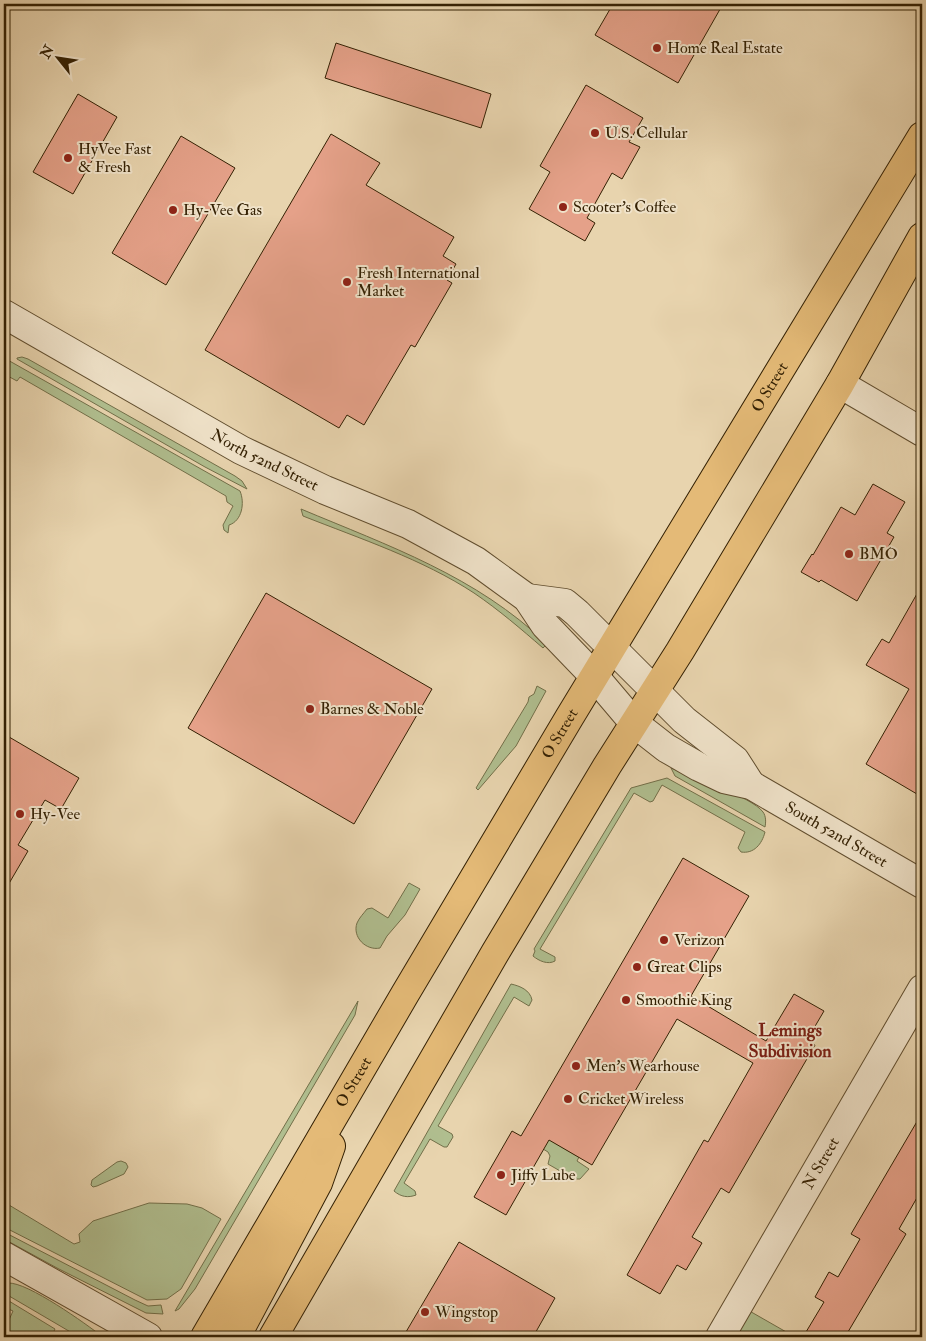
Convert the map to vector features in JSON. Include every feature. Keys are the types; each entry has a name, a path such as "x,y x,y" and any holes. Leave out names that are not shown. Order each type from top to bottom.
{"main road":[{"name":"O Street","path":"206,1337 612,648 922,136"},
{"path":"273,1337 495,953 840,384 922,237"},
{"path":"236,1337 318,1183 350,1090"}],"street":[{"name":"North 52nd Street","path":"4,314 241,450 339,496 408,524 476,561 527,598 546,625 595,677 634,723"},
{"path":"840,384 922,432"},
{"name":"North 52nd Street","path":"527,598 565,603 655,689"},
{"name":"South 52nd Street","path":"655,689 684,720 734,760 751,785"},
{"name":"South 52nd Street","path":"634,723 666,748 699,767 724,779 751,785 922,884"},
{"name":"N Street","path":"720,1337 922,990"},
{"path":"4,1256 148,1337"}],"green space":[{"path":"22,357 235,476 242,481 247,489 205,467 17,359"},
{"path":"6,359 240,491 242,506 240,516 229,525 228,533 224,530 223,525 233,506 227,502 226,496 20,377 17,381 4,374 4,360"},
{"path":"301,509 399,550 461,581 491,599 520,620 547,644 543,648 474,593 434,570 391,550 303,516"},
{"path":"537,686 546,691 516,746 478,790 476,788 528,702 529,697 534,694"},
{"path":"671,768 706,781 757,806 765,815 765,827 675,776"},
{"path":"667,778 765,832 760,844 754,850 741,852 738,848 745,832 662,785 653,801 650,802 634,793 540,949 555,957 555,961 547,962 535,958 533,956 534,949 631,788"},
{"path":"409,883 420,889 405,915 387,936 380,948 370,947 361,942 356,928 360,917 367,909 372,908 388,918"},
{"path":"511,984 527,991 532,1000 529,1006 514,997 438,1126 452,1134 453,1137 447,1147 430,1139 404,1183 415,1191 416,1195 407,1197 399,1195 394,1191"},
{"path":"358,1001 355,1015 195,1289 179,1309 175,1311"},
{"path":"528,1127 579,1157 577,1161 589,1169 580,1179 574,1179 548,1164 550,1156 548,1152 535,1144"},
{"path":"121,1161 126,1163 128,1167 124,1174 97,1186 93,1187 91,1185 92,1180"},
{"path":"4,1202 74,1244 80,1242 79,1234 93,1221 149,1203 187,1204 202,1208 221,1219 181,1289 167,1299 147,1300 4,1227"},
{"path":"4,1232 135,1300 148,1306 161,1305 163,1314 146,1313 57,1268 4,1239"},
{"path":"8,1283 17,1284 42,1296 103,1337 79,1337 4,1293 4,1285"},
{"path":"4,1298 55,1329 51,1337 16,1337 4,1331 13,1311 4,1307"},
{"path":"739,1305 795,1337 720,1337"}],"building":[{"name":"Home Real Estate","path":"613,4 723,4 678,83 595,35"},
{"path":"336,43 491,94 481,128 325,78"},
{"path":"586,85 643,118 629,142 640,147 622,179 612,173 587,218 595,223 585,241 529,209 550,172 540,166"},
{"name":"HyVee Fast & Fresh","path":"78,94 117,117 73,194 33,172"},
{"name":"Fresh International Market","path":"331,134 380,163 366,185 454,237 443,256 456,264 447,280 452,283 415,347 411,345 364,425 347,415 339,428 205,350"},
{"name":"Hy-Vee Gas","path":"181,136 235,168 166,285 112,253"},
{"name":"BMO","path":"873,484 905,502 887,533 894,537 857,601 821,580 819,582 801,572 841,507 855,515"},
{"path":"922,585 922,797 866,764 909,689 866,665 882,639 889,643"},
{"name":"Barnes & Noble","path":"266,593 432,689 354,824 188,728"},
{"name":"Hy-Vee","path":"4,734 79,778 61,809 45,800 18,845 28,851 4,892"},
{"path":"683,858 749,896 691,996 766,1041 794,994 824,1011 807,1040 815,1045 729,1193 721,1188 692,1237 702,1243 686,1270 677,1265 660,1294 627,1275 704,1140 708,1142 753,1063 677,1019 592,1165 549,1140 506,1215 474,1197 512,1131 521,1136"},
{"path":"922,1113 922,1189 899,1229 906,1234 845,1337 803,1337 824,1302 815,1297 829,1272 838,1277 860,1239 851,1234"},
{"path":"459,1242 555,1298 533,1337 403,1337"}],"place":[{"name":"Home Real Estate","path":"657,48"},
{"name":"U.S. Cellular","path":"595,133"},
{"name":"HyVee Fast & Fresh","path":"68,158"},
{"name":"Scooter's Coffee","path":"563,207"},
{"name":"Hy-Vee Gas","path":"173,210"},
{"name":"Fresh International Market","path":"347,282"},
{"name":"BMO","path":"849,554"},
{"name":"Barnes & Noble","path":"310,709"},
{"name":"Hy-Vee","path":"20,814"},
{"name":"Verizon","path":"664,940"},
{"name":"Great Clips","path":"637,967"},
{"name":"Smoothie King","path":"626,1000"},
{"name":"Men's Wearhouse","path":"576,1066"},
{"name":"Cricket Wireless","path":"568,1099"},
{"name":"Jiffy Lube","path":"501,1175"},
{"name":"Wingstop","path":"425,1312"}],"district":[{"name":"Lemings Subdivision","path":"790,1040"}]}
